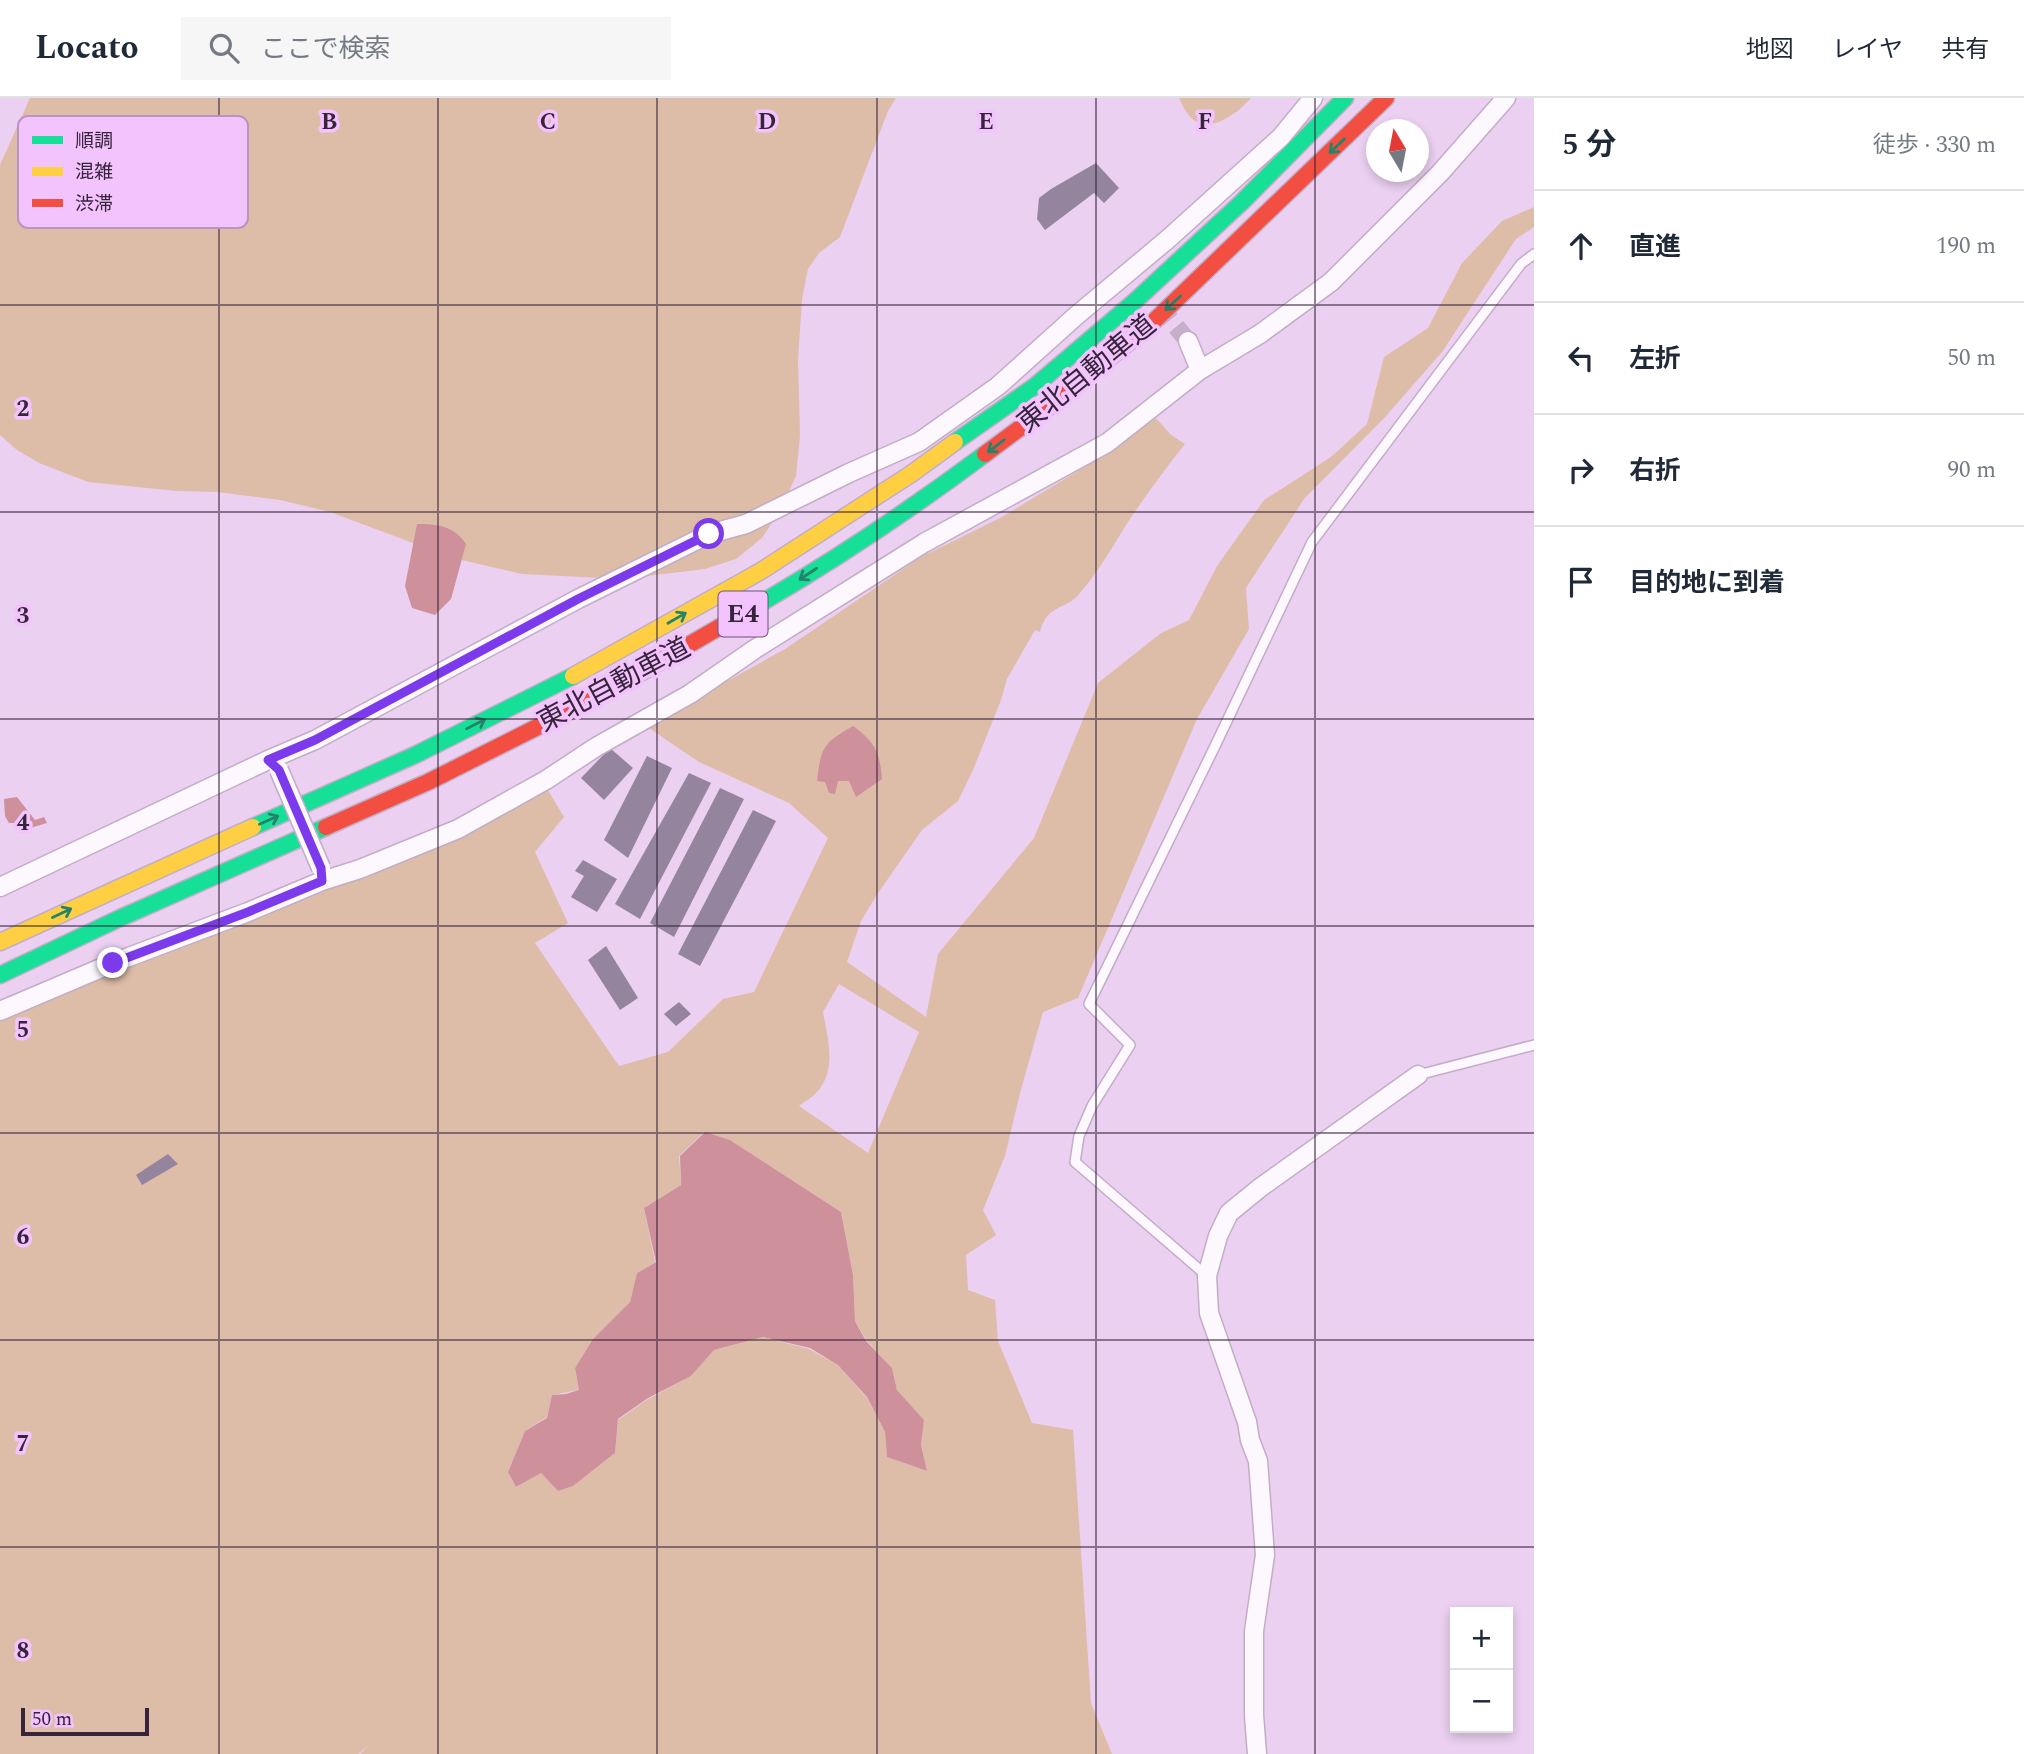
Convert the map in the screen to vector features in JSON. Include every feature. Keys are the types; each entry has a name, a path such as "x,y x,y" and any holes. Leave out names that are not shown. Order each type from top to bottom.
{"highway":[{"name":"東北自動車道","path":"0,942 415,755 596,664 761,571 911,474 1035,386 1144,293 1242,202 1345,98"},
{"name":"東北自動車道","path":"0,975 118,919 428,782 608,691 774,596 927,498 1048,408 1151,324 1385,98"}],"street":[{"path":"0,887 274,765 315,740 578,599 709,534 746,524 919,442 998,386 1134,274 1168,239 1281,137 1313,98"},
{"path":"0,1012 113,963 248,912 322,875 360,869 458,829 690,694 755,649 924,543 1107,443 1200,370 1260,334 1331,282 1440,173 1506,98"},
{"path":"1188,341 1200,370"},
{"path":"274,765 322,875"},
{"path":"1257,1754 1254,1631 1265,1555 1258,1461 1240,1399 1209,1313 1208,1276 1218,1236 1229,1213 1418,1074"}],"lane":[{"path":"1208,1276 1075,1163 1079,1136 1091,1106 1130,1045 1089,1004 1312,542 1521,264 1534,254"},
{"path":"1418,1074 1534,1045"}],"shaded area":[{"path":"30,98 896,98 888,111 840,237 819,253 808,269 802,299 798,360 800,436 796,476 782,507 762,538 736,559 705,569 622,579 522,574 453,558 330,512 280,500 88,482 39,463 17,450 0,435 0,165 18,125 18,228 248,228 248,116 22,116"},
{"path":"1179,98 1251,98 1223,120 1207,124 1198,123 1191,118"},
{"path":"1534,207 1534,227 1516,239 1442,352 1386,416 1304,499 1246,588 1249,629 1197,719 1078,998 1043,1012 1005,1156 983,1210 996,1235 966,1255 968,1290 995,1300 998,1341 1032,1423 1073,1430 1091,1703 1112,1754 360,1754 369,1745 358,1754 0,1754 0,1017 546,787 564,817 535,852 568,923 535,943 619,1066 668,1052 723,999 754,992 828,838 789,803 699,762 646,726 785,649 921,557 1002,517 1111,451 1156,418 1171,435 1185,444 1128,522 1087,585 1075,599 1047,616 1040,632 1035,630 1007,679 973,770 958,801 922,830 861,921 847,962 926,1017 938,954 1034,838 1098,683 1161,633 1189,620 1217,566 1264,500 1331,457 1367,424 1384,357 1428,328 1462,263 1502,221","holes":["839,984 919,1032 868,1153 799,1106 817,1092 827,1074 829,1054 823,1012","704,1132 730,1140 841,1212 853,1275 855,1321 867,1341 892,1368 897,1390 924,1420 921,1445 927,1471 887,1457 885,1432 867,1398 838,1365 809,1349 763,1337 714,1350 691,1376 648,1399 618,1420 615,1453 573,1486 558,1491 541,1473 516,1487 508,1472 525,1431 547,1417 552,1395 579,1390 575,1368 593,1339 630,1302 637,1273 655,1262 644,1208 681,1185 679,1156"]},
{"path":"417,524 445,527 456,533 466,544 451,599 435,615 412,608 405,586"},
{"path":"853,726 867,737 875,748 882,779 856,797 849,781 838,781 835,794 829,793 825,782 817,781 820,760 830,742"},
{"path":"17,797 35,820 44,817 47,823 30,828 21,817 17,823 9,823 5,816 4,799"},
{"path":"705,1132 730,1140 841,1212 853,1275 855,1321 866,1341 892,1368 897,1390 924,1420 921,1445 927,1471 887,1457 885,1432 867,1397 838,1365 810,1348 763,1337 714,1350 691,1376 648,1398 618,1419 615,1453 573,1486 558,1491 541,1473 516,1487 508,1472 525,1431 547,1418 552,1395 579,1390 575,1368 593,1339 630,1302 637,1273 656,1262 644,1208 681,1185 680,1156"}],"building":[{"path":"1096,163 1119,188 1104,203 1094,193 1045,230 1037,219 1039,198"},
{"path":"610,748 633,768 604,800 581,778"},
{"path":"647,756 672,768 628,858 604,840"},
{"path":"689,773 711,783 640,919 615,904"},
{"path":"720,788 744,799 674,937 650,923"},
{"path":"753,810 776,821 700,966 678,954"},
{"path":"583,860 617,879 597,912 571,897 584,876 575,871"},
{"path":"606,946 638,998 620,1010 588,960"},
{"path":"679,1002 691,1014 676,1026 664,1014"},
{"path":"168,1154 178,1164 142,1185 136,1175"}],"tunnel":[{"path":"1159,306 1188,341"}],"traffic: fast":[{"path":"955,442 1035,386 1134,302 1242,202 1345,98"},
{"path":"737,617 864,539 985,454"},
{"path":"253,827 415,755 573,676"},
{"path":"0,975 118,919 326,827"}],"traffic: slow":[{"path":"573,676 761,571 911,474 955,442"},
{"path":"0,942 253,827"}],"traffic: jam":[{"path":"985,454 1151,324 1386,98"},
{"path":"326,827 428,782 609,691 737,617"}],"route":[{"path":"113,963 322,881 321,868 279,770 268,760 315,740 578,599 709,534"}]}
